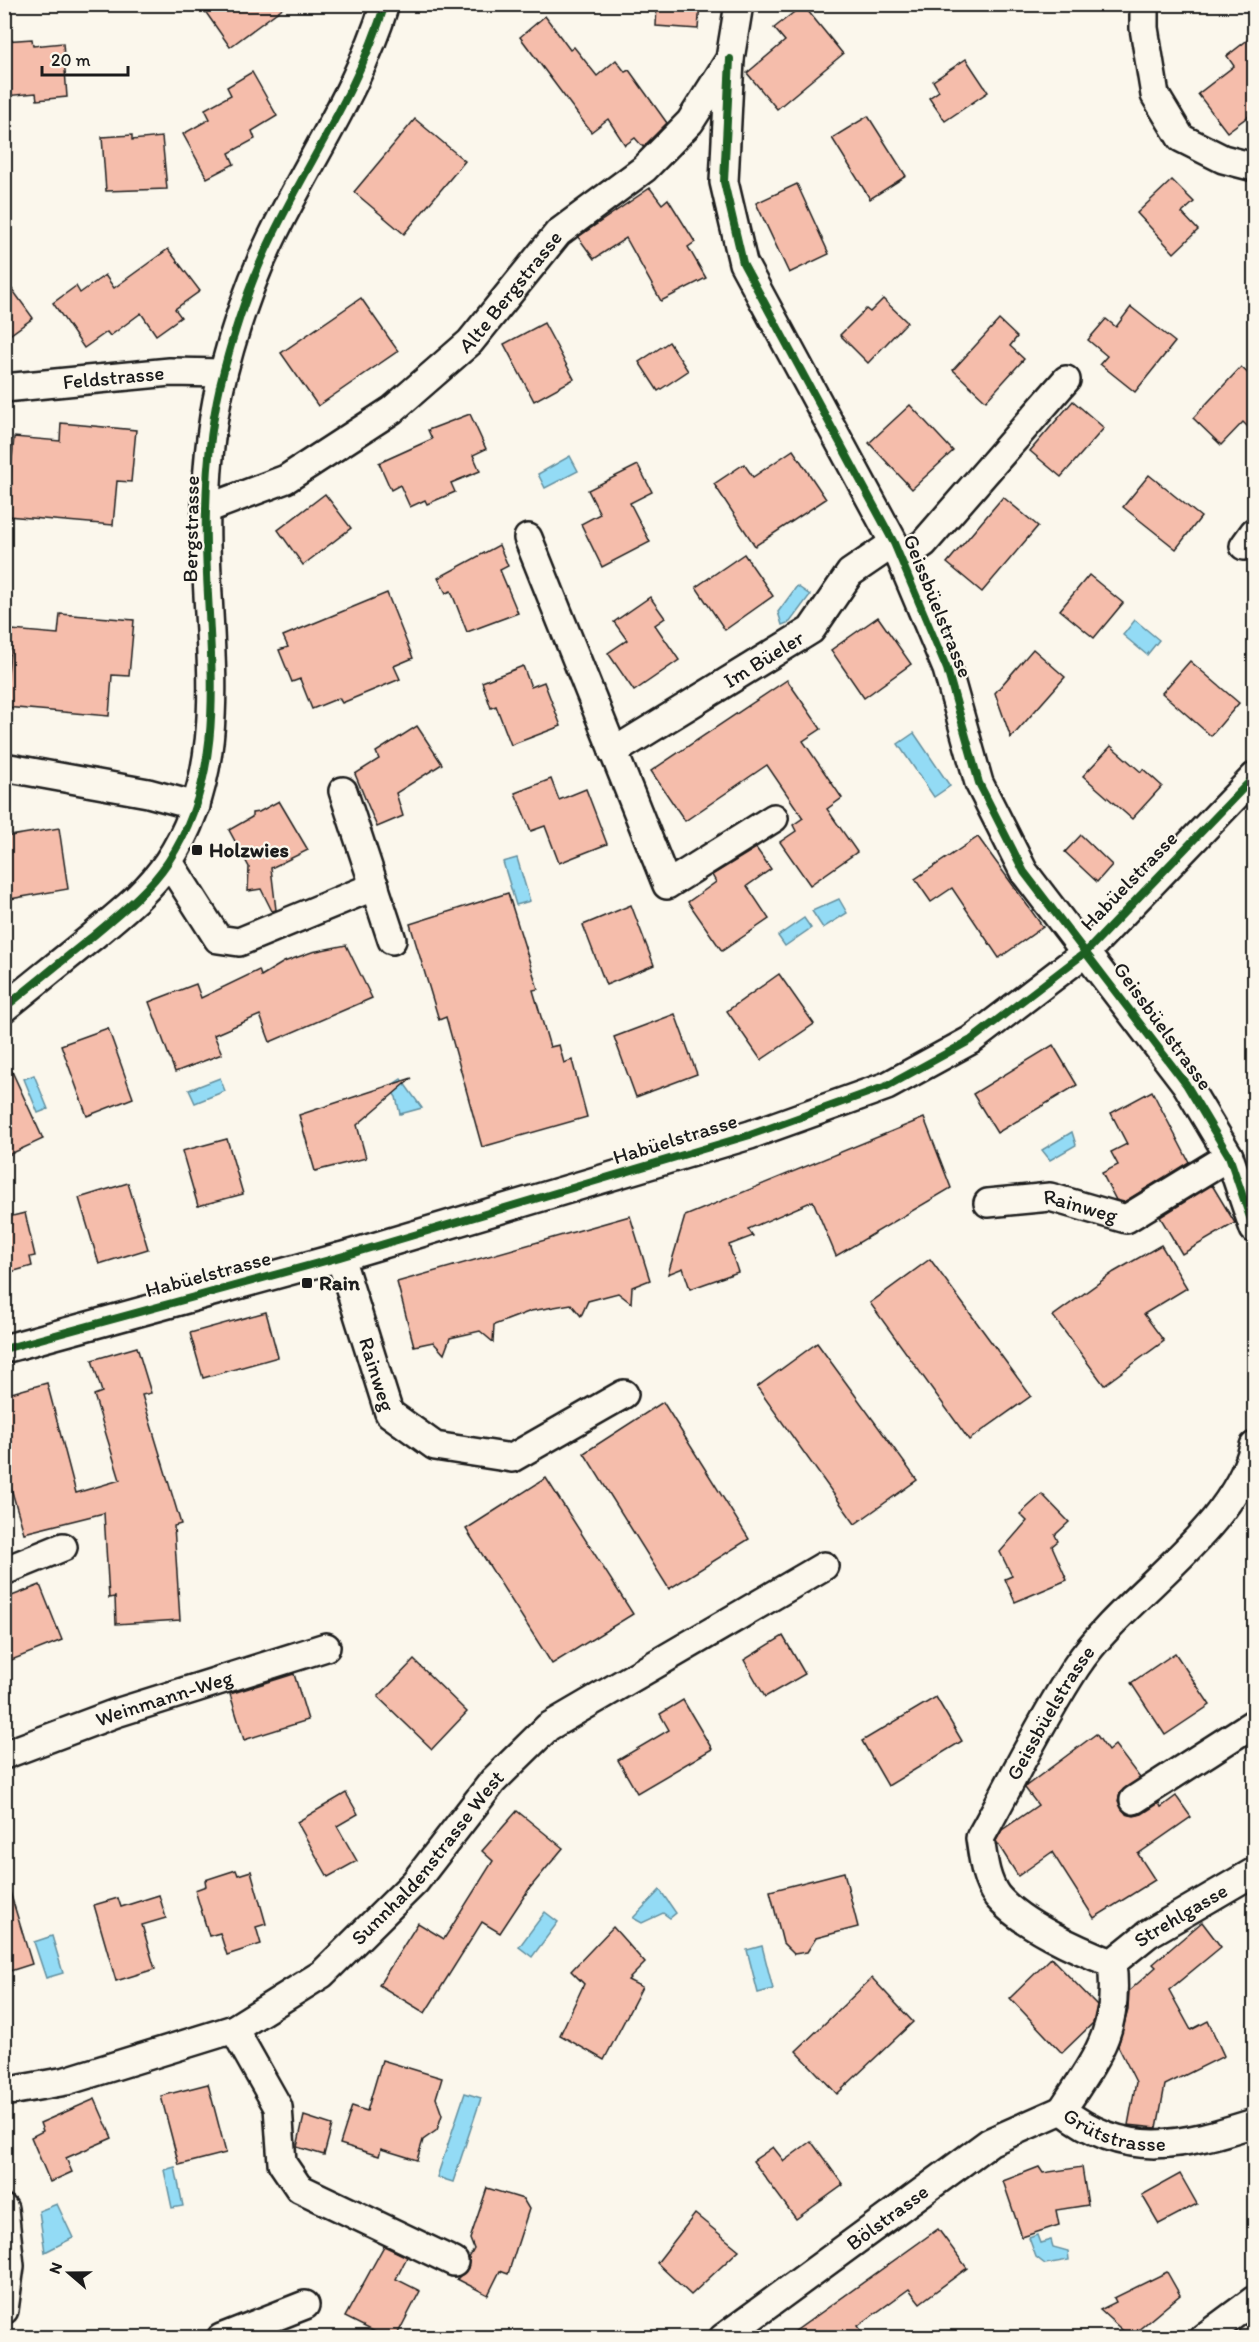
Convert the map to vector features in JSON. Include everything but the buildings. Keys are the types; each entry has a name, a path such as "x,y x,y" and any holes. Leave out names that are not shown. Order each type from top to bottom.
{"street":[{"name":"Bergstrasse","path":"4,1008 136,899 169,861 196,806 211,739 206,509 212,440 223,373 239,315 264,256 353,85 385,4"},
{"name":"Alte Bergstrasse","path":"206,509 285,479 392,410 470,342 558,233 644,169 690,122 730,59 739,4"},
{"path":"1144,4 1144,28 1155,95 1181,138 1223,159 1254,167"},
{"name":"Geissbüelstrasse","path":"730,59 724,182 743,263 897,551 947,669 979,783 1024,872 1186,1084 1228,1156 1254,1229"},
{"name":"Feldstrasse","path":"4,388 170,372 223,373"},
{"name":"Geissbüelstrasse","path":"897,551 924,543 1066,380"},
{"path":"528,538 667,885 774,818"},
{"name":"Im Büeler","path":"613,752 811,630 850,573 897,551"},
{"path":"4,767 148,793 196,806"},
{"name":"Habüelstrasse","path":"4,1349 340,1257 750,1136 887,1086 971,1040 1086,952 1254,777"},
{"path":"343,791 392,939"},
{"path":"169,861 218,939 240,942 375,886"},
{"name":"Rainweg","path":"988,1203 1050,1197 1126,1220 1228,1156"},
{"name":"Rainweg","path":"340,1257 389,1413 435,1446 512,1458 624,1394"},
{"name":"Geissbüelstrasse","path":"1112,1964 1074,1949 1017,1913 996,1895 985,1869 980,1838 1076,1666 1117,1616 1216,1519 1251,1461 1254,1446"},
{"path":"4,1571 63,1548"},
{"name":"Sunnhaldenstrasse West","path":"4,2092 66,2081 234,2029 322,1974 415,1882 493,1781 548,1727 824,1566"},
{"name":"Weinmann-Weg","path":"4,1755 116,1713 326,1647"},
{"path":"1134,1800 1254,1723"},
{"name":"Strehlgasse","path":"1112,1964 1148,1934 1254,1872"},
{"name":"Grütstrasse","path":"1112,1964 1114,1984 1112,2020 1102,2044 1062,2110 1078,2123 1092,2130 1135,2143 1155,2145 1181,2144 1254,2123"},
{"path":"234,2029 278,2107 282,2163 299,2188 454,2262"},
{"name":"Bölstrasse","path":"723,2337 990,2142 1062,2110"},
{"path":"4,2209 7,2266 4,2310"},
{"path":"1203,2337 1254,2300"},
{"path":"221,2337 304,2305"}],"water":[{"path":"570,456 578,471 545,488 538,474"},
{"path":"797,586 810,595 790,622 782,625 778,612"},
{"path":"1135,620 1159,640 1147,655 1123,635"},
{"path":"914,733 950,786 934,797 898,744"},
{"path":"517,858 530,901 516,905 503,862"},
{"path":"839,899 847,913 823,928 812,911"},
{"path":"804,918 811,928 785,946 778,936"},
{"path":"34,1075 48,1109 38,1113 24,1079"},
{"path":"220,1078 225,1091 195,1103 189,1090"},
{"path":"401,1079 422,1108 400,1114 396,1097 389,1087"},
{"path":"1072,1132 1076,1145 1050,1160 1042,1150"},
{"path":"660,1890 676,1913 670,1918 663,1913 642,1923 633,1918"},
{"path":"545,1912 558,1922 532,1957 519,1947"},
{"path":"52,1936 63,1973 46,1978 34,1942"},
{"path":"762,1946 773,1989 758,1993 747,1950"},
{"path":"465,2093 481,2098 453,2182 437,2177"},
{"path":"175,2167 183,2206 172,2208 164,2170"},
{"path":"57,2204 73,2238 45,2252 39,2211"},
{"path":"1037,2235 1040,2243 1051,2240 1053,2247 1068,2251 1069,2260 1045,2264 1036,2257 1029,2238"}],"cycle path":[{"path":"4,1008 142,893 168,862 190,822 203,779 210,735 212,690 206,510 211,439 220,387 239,319 257,269 333,124 361,66 385,4"},
{"path":"730,59 724,182 743,263 894,543 947,669 979,783 1024,872 1186,1084 1229,1156 1254,1229"},
{"path":"4,1349 340,1257 750,1135 887,1086 971,1040 1086,952 1254,777"}],"place":[{"name":"Holzwies","path":"197,850"},
{"name":"Rain","path":"307,1283"}]}
